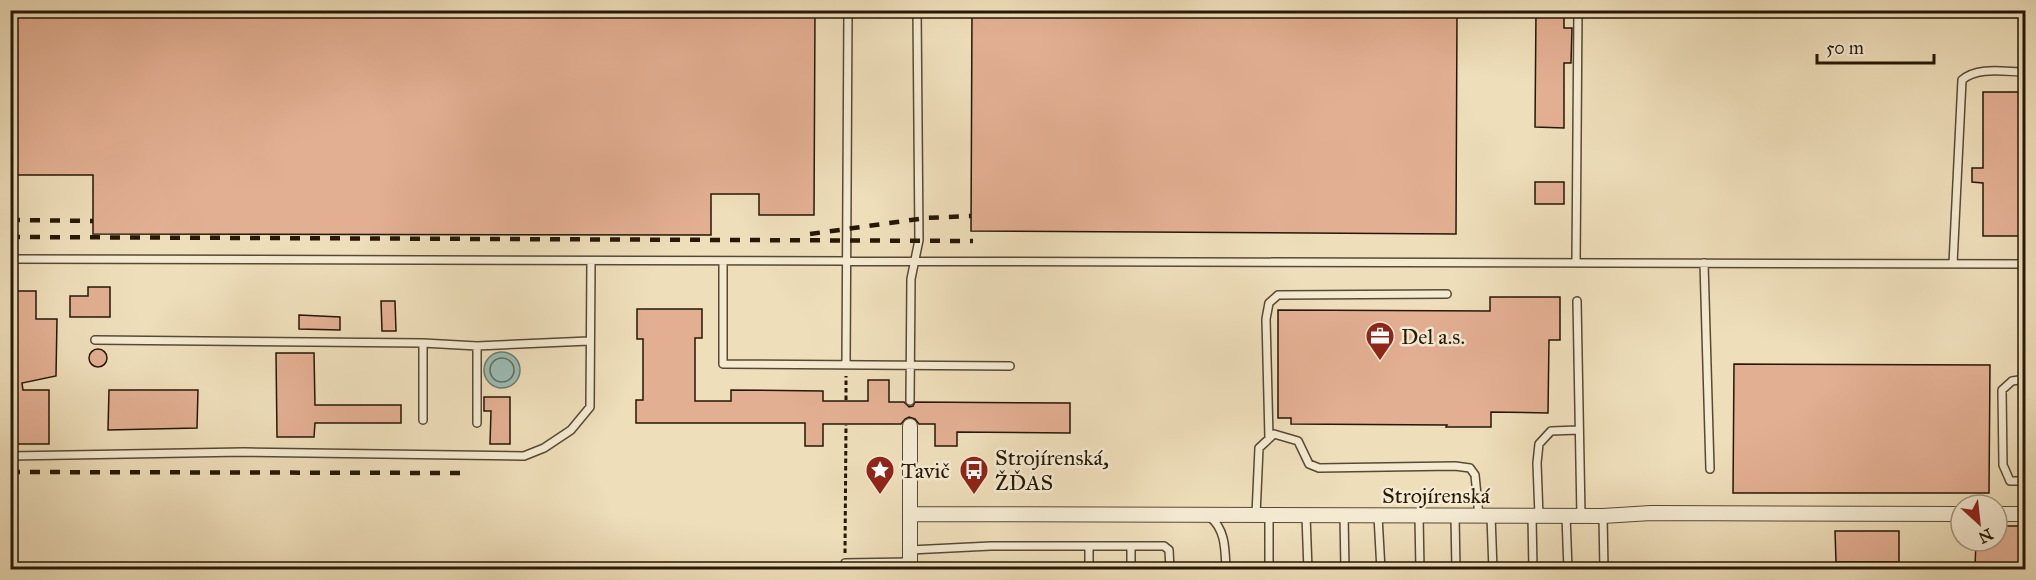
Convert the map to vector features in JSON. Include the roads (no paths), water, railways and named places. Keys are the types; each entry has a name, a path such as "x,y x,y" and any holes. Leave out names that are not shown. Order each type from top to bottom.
{"street":[{"path":"910,426 910,560"},
{"name":"Strojírenská","path":"910,514 1603,516 1651,513 1949,514"},
{"path":"2009,514 2025,514"}],"lane":[{"path":"846,365 848,10"},
{"path":"910,401 911,279 919,240 917,10"},
{"path":"1576,263 1578,10"},
{"path":"1953,264 1962,80 1979,71 2025,72"},
{"path":"10,259 2025,264"},
{"path":"10,456 244,452 524,456 544,448 571,430 590,407 591,261"},
{"path":"723,261 723,364 1010,366"},
{"path":"1704,263 1710,469"},
{"path":"1269,438 1266,319 1269,303 1278,295 1447,294"},
{"path":"1577,301 1581,516"},
{"path":"95,340 423,343 477,346 589,341"},
{"path":"423,343 423,420"},
{"path":"477,346 477,423"},
{"path":"2025,379 2012,381 2002,390 2002,465 2010,481 2025,481"},
{"path":"1533,570 1539,444 1551,431 1579,430"},
{"path":"1269,570 1259,448 1274,434 1298,441 1309,464 1319,468 1455,466 1470,468 1475,475 1485,516 1493,570"},
{"path":"1208,515 1215,520 1222,534 1226,570"},
{"path":"1344,515 1345,570"},
{"path":"1306,516 1308,570"},
{"path":"1378,516 1380,570"},
{"path":"1419,516 1420,570"},
{"path":"1455,516 1456,570"},
{"path":"1566,516 1568,570"},
{"path":"1603,516 1604,570"},
{"path":"845,563 910,560 991,546 1131,546 1168,548 1170,570"},
{"path":"1089,546 1089,570"},
{"path":"1131,546 1131,570"}],"water":[{"path":"502,352 514,358 520,370 514,382 502,388 490,382 484,370 490,358"}],"railway":[{"path":"810,234 926,218 971,216"},
{"path":"10,220 93,221"},
{"path":"10,237 973,241"},
{"path":"10,472 465,473"}],"place":[{"name":"Del a.s.","path":"1380,362"},
{"name":"Tavič","path":"880,496"},
{"name":"Strojírenská, ŽĎAS","path":"974,496"}]}
